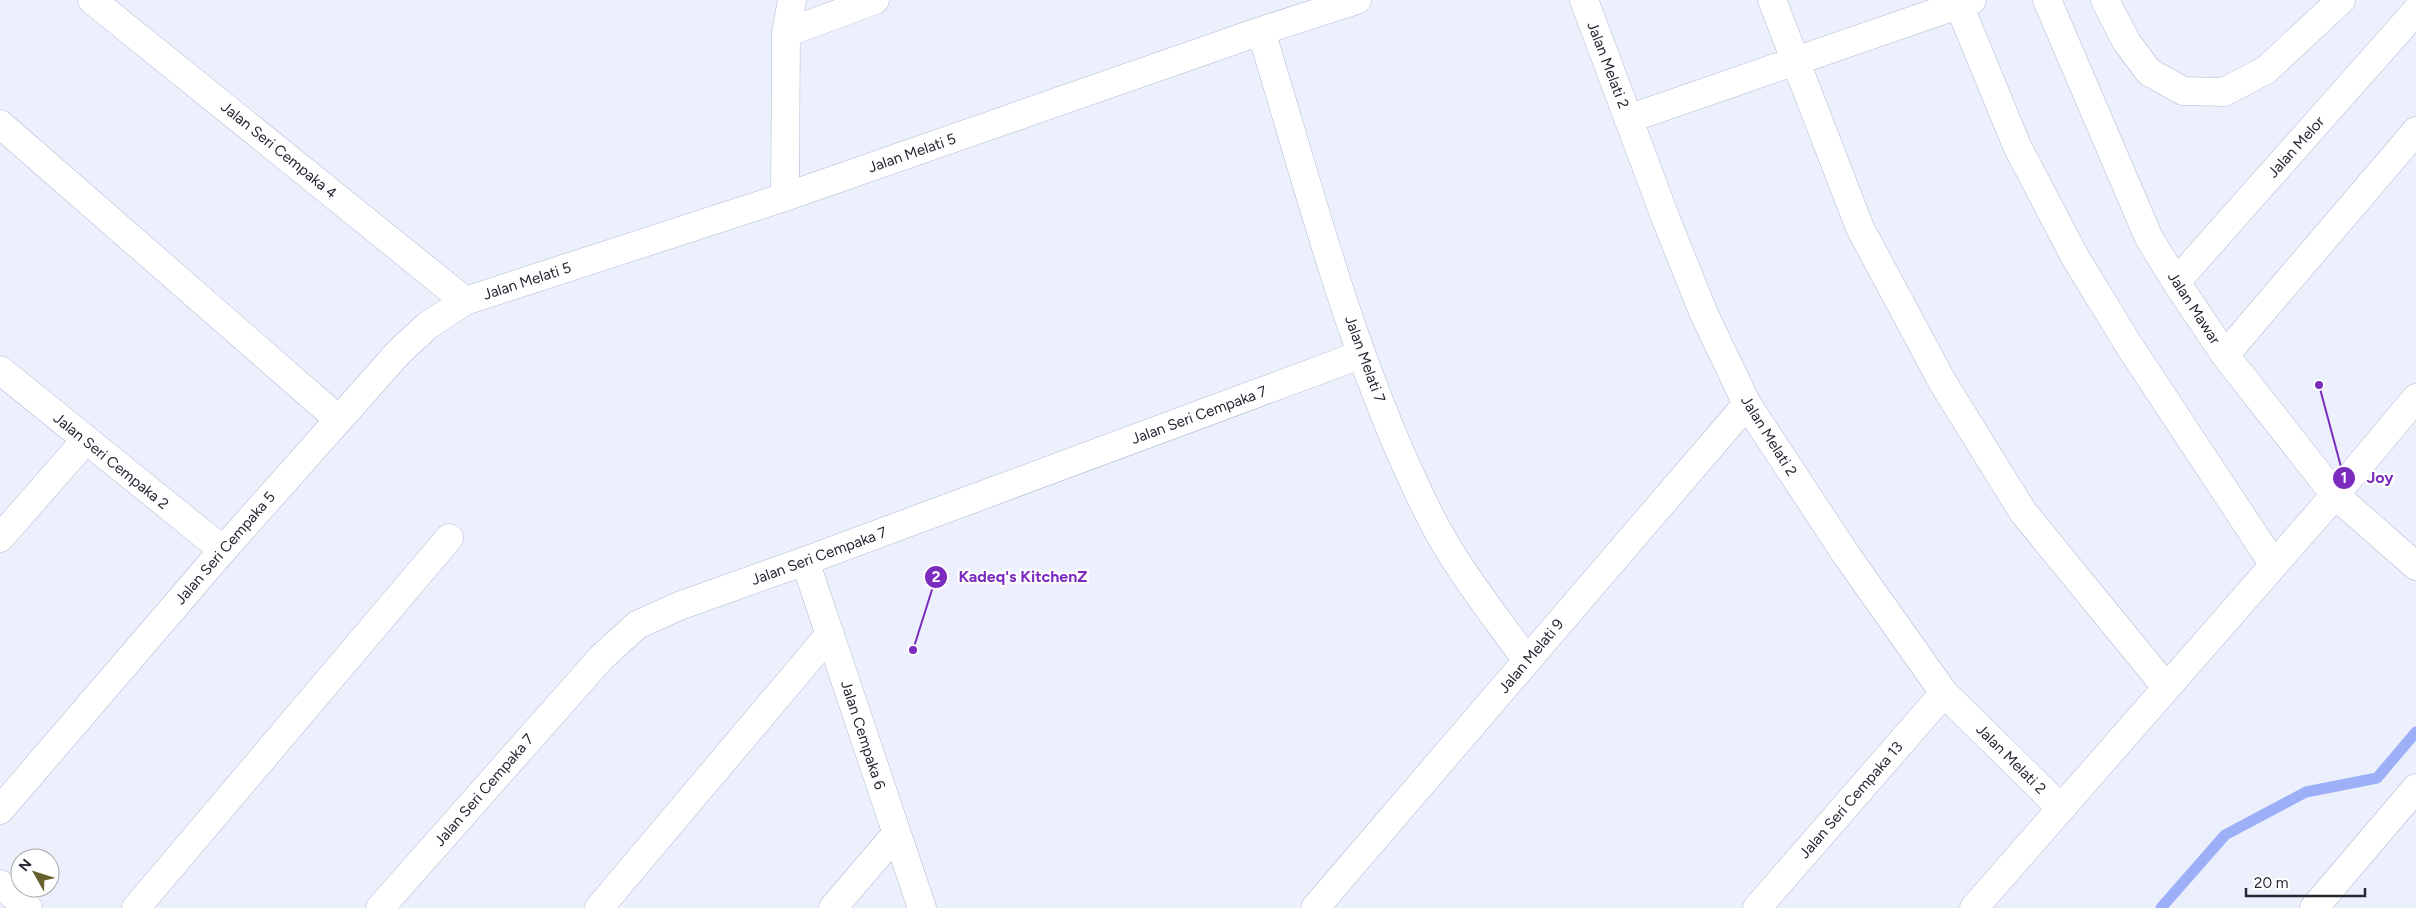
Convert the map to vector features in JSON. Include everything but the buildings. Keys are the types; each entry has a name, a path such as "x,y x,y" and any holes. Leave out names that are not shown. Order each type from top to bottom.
{"street":[{"name":"Jalan Seri Cempaka 4","path":"92,0 465,301"},
{"path":"785,197 786,33 792,0"},
{"path":"786,33 875,0"},
{"name":"Jalan Melati 5","path":"465,301 785,197 1261,31 1357,0"},
{"name":"Jalan Melati 2","path":"1584,0 1704,314 1747,404 1847,556 1944,693 2061,808"},
{"path":"1772,0 1860,228 1943,383 2023,512 2166,687"},
{"name":"Jalan Mawar","path":"2047,0 2149,238 2176,282 2224,355 2336,495 2416,566"},
{"path":"2105,0 2126,41 2148,72 2183,91 2224,92 2266,70 2341,0"},
{"path":"1628,119 1795,63 1963,2 2017,146 2074,257 2130,347 2274,565"},
{"name":"Jalan Melor","path":"2176,282 2416,11"},
{"name":"Jalan Melati 7","path":"1261,31 1360,355 1431,517 1463,570 1527,661"},
{"path":"0,124 338,419"},
{"path":"2224,355 2416,131"},
{"name":"Jalan Seri Cempaka 5","path":"0,810 338,419 413,339 427,326 465,301"},
{"name":"Jalan Seri Cempaka 7","path":"380,908 600,658 637,625 679,606 1360,355"},
{"name":"Jalan Seri Cempaka 2","path":"0,370 223,550"},
{"path":"1974,908 2336,495 2416,398"},
{"name":"Jalan Melati 9","path":"1315,908 1747,404"},
{"path":"0,538 85,440"},
{"path":"136,908 449,538"},
{"name":"Jalan Cempaka 6","path":"805,561 922,908"},
{"path":"599,908 830,634"},
{"name":"Jalan Seri Cempaka 13","path":"1757,908 1944,693"},
{"path":"2314,908 2416,788"},
{"path":"833,908 896,834"},
{"path":"0,884 28,908"}],"waterway":[{"path":"2161,908 2225,835 2306,792 2377,778 2416,732"}],"place":[{"name":"Joy","path":"2319,385"},
{"name":"Kadeq's KitchenZ","path":"913,650"}]}
